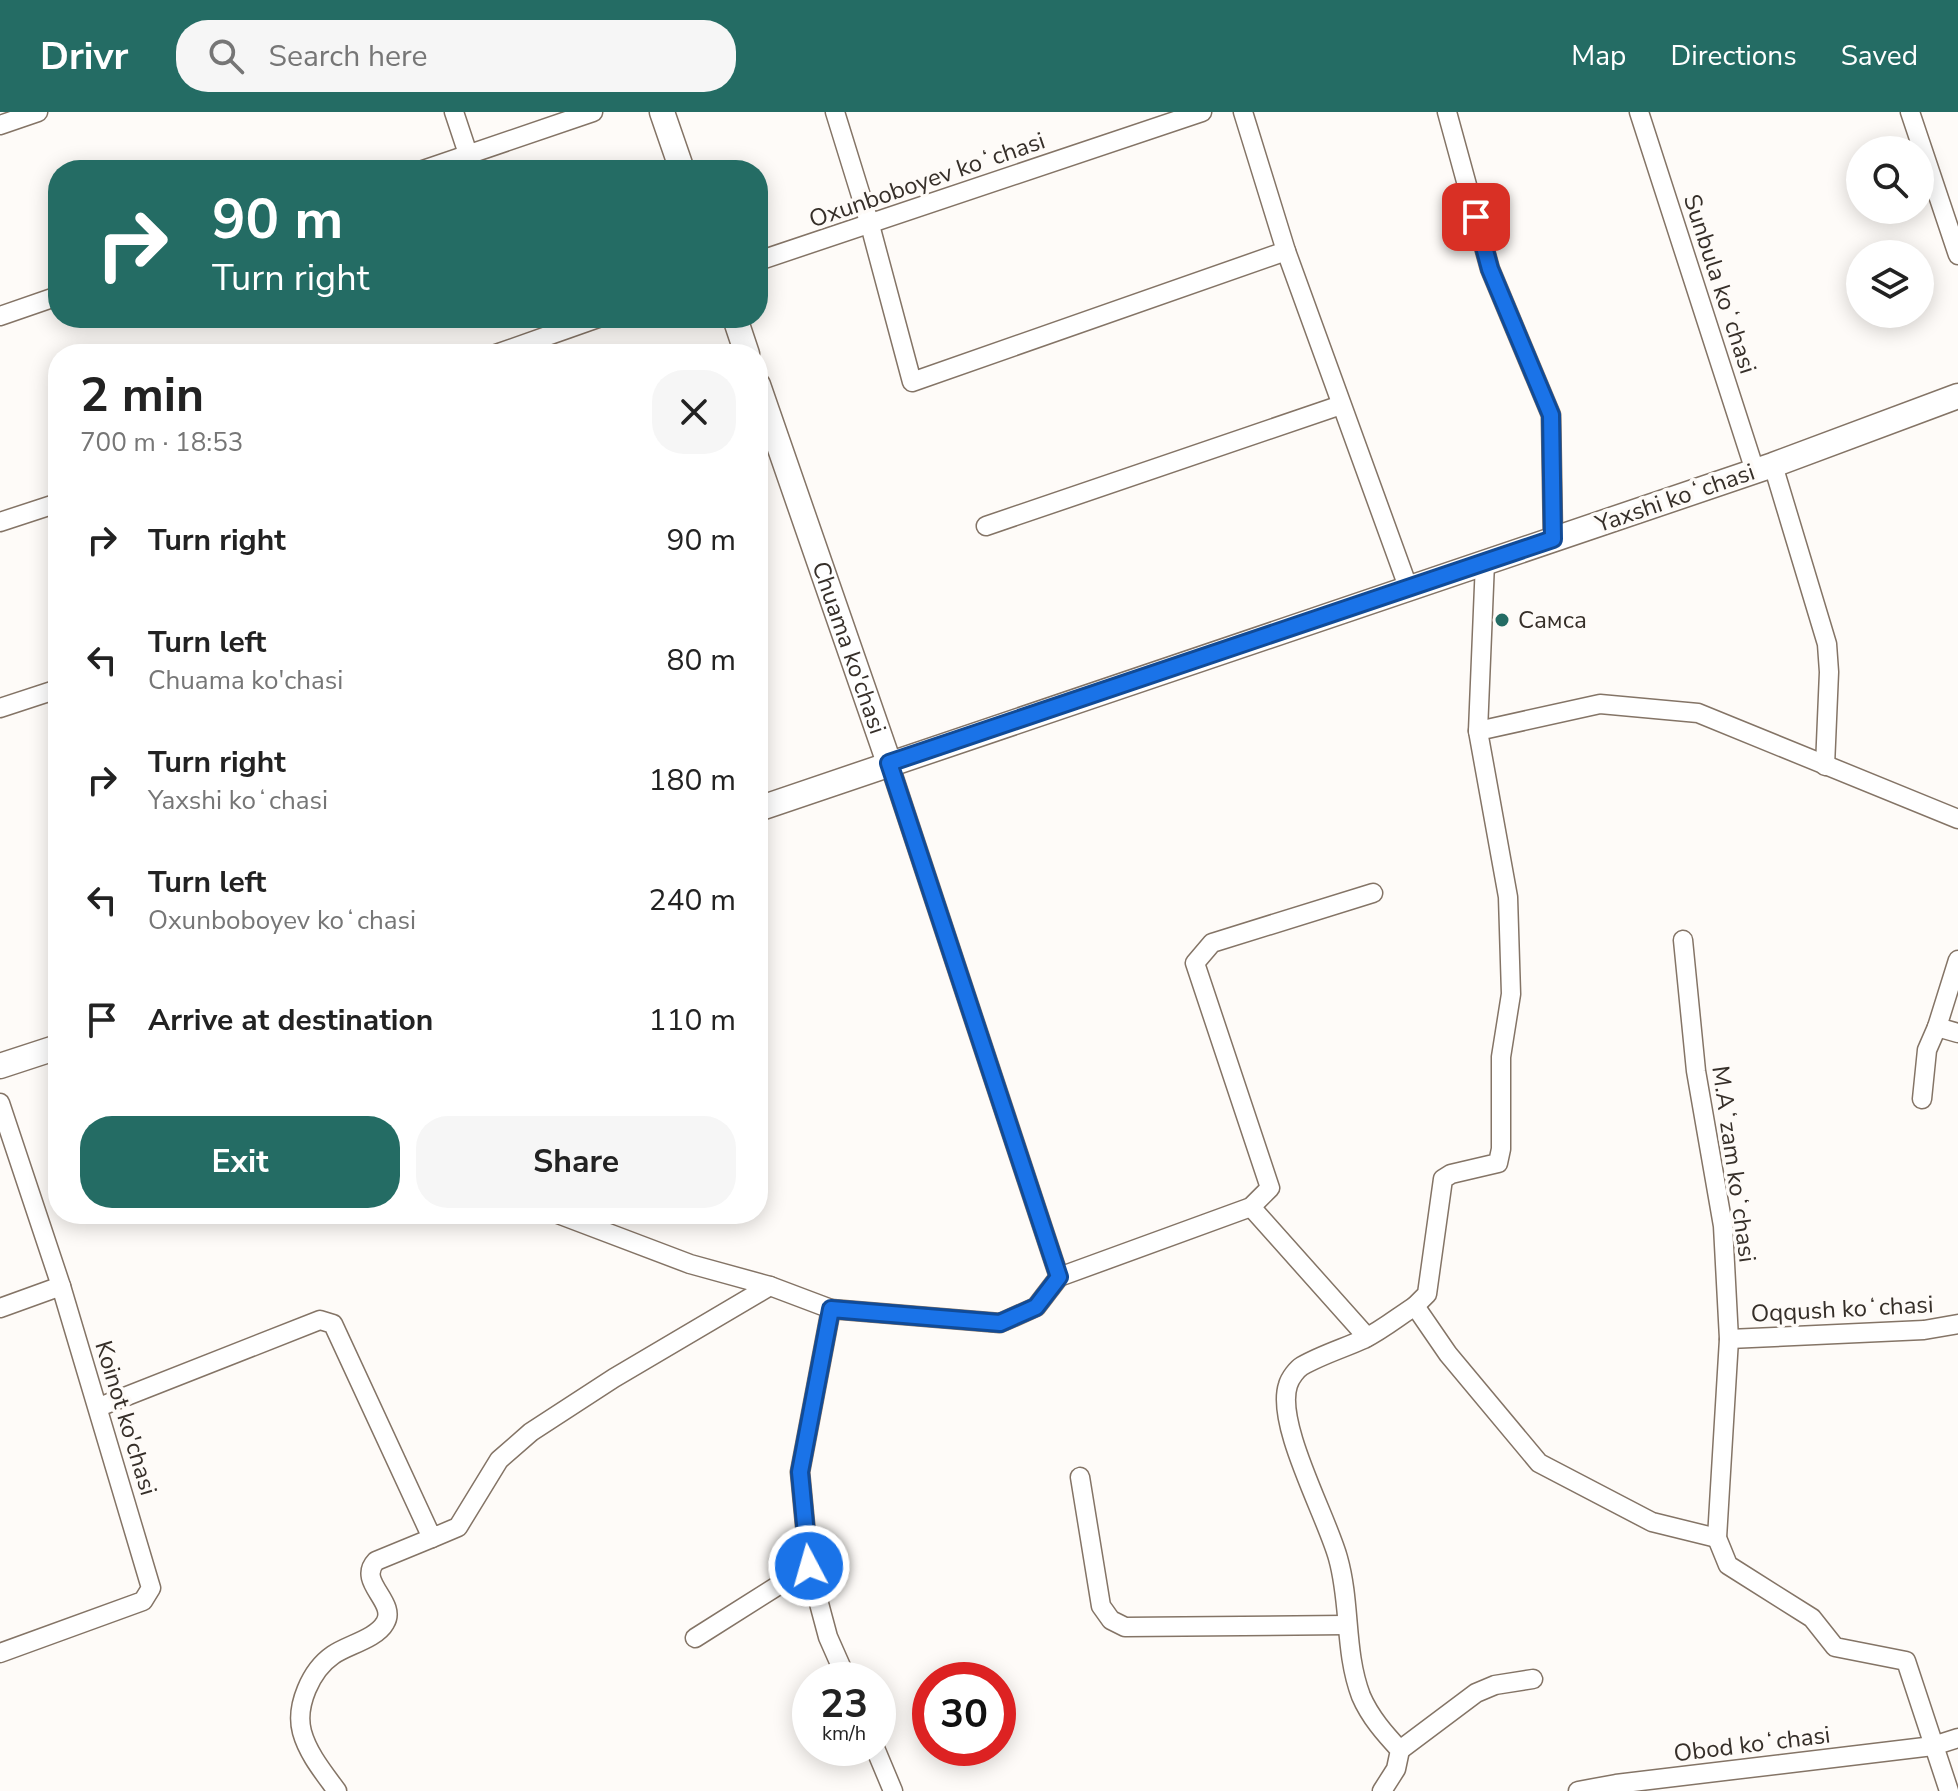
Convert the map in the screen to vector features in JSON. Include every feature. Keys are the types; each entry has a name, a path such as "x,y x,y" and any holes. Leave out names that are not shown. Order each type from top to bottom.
{"street":[{"path":"0,125 38,112"},
{"path":"454,112 468,154"},
{"path":"451,160 593,112"},
{"path":"662,112 679,160"},
{"path":"835,112 870,225 912,382 1286,251"},
{"name":"Oxunboboyev koʻchasi","path":"768,258 1202,112"},
{"path":"1243,112 1286,251 1408,587"},
{"path":"1447,112 1490,269 1551,415 1553,539"},
{"name":"Sunbula koʻchasi","path":"1639,112 1827,644 1829,672 1825,766"},
{"path":"1910,112 1958,255"},
{"path":"0,316 48,299"},
{"path":"543,344 577,328"},
{"name":"Yaxshi koʻchasi","path":"768,805 1764,468 1958,396"},
{"path":"986,526 1341,405"},
{"name":"Chuama ko'chasi","path":"768,414 889,763 1059,1277"},
{"path":"0,522 48,506"},
{"path":"1400,1750 1380,1729 1362,1698 1352,1667 1346,1625 1346,1588 1338,1555 1313,1495 1285,1408 1288,1383 1299,1367 1367,1337 1415,1306 1427,1294 1443,1179 1451,1174 1498,1163 1501,1149 1501,1057 1511,994 1508,897 1478,731 1485,562"},
{"path":"0,708 48,692"},
{"path":"1478,731 1600,704 1698,713 1958,819"},
{"path":"584,1224 690,1264 770,1286 831,1309 1000,1323 1036,1307 1059,1277 1251,1207 1270,1188 1195,963 1212,943 1373,893"},
{"name":"M.Aʻzam koʻchasi","path":"1683,940 1696,1071 1723,1226 1729,1339 1717,1538"},
{"path":"1922,1099 1927,1050 1958,960"},
{"path":"1937,1027 1958,1033"},
{"path":"0,1066 48,1050"},
{"name":"Koinot ko'chasi","path":"0,1103 99,1407 151,1588 143,1601 0,1653"},
{"path":"1251,1207 1367,1337"},
{"path":"0,1308 61,1286"},
{"path":"337,1791 320,1768 302,1731 302,1704 311,1679 331,1656 375,1632 385,1623 388,1612 370,1576 370,1567 376,1561 458,1527 499,1460 531,1432 614,1378 770,1286"},
{"path":"1415,1306 1448,1354 1539,1463 1652,1522 1717,1538 1728,1565 1812,1618 1835,1647 1906,1661 1949,1791"},
{"path":"831,1309 800,1472 809,1566 828,1637 839,1662"},
{"path":"99,1407 320,1320 333,1324 432,1538"},
{"name":"Oqqush koʻchasi","path":"1729,1339 1924,1330 1958,1324"},
{"path":"1080,1477 1101,1606 1111,1620 1125,1627 1346,1625"},
{"path":"695,1638 809,1566"},
{"path":"1382,1791 1396,1769 1400,1750 1476,1693 1495,1685 1533,1679"},
{"name":"Obod koʻchasi","path":"1578,1791 1933,1746 1958,1738"},
{"path":"883,1766 893,1791"}],"place":[{"name":"Самса","path":"1502,620"}],"route":[{"path":"809,1566 800,1472 831,1309 1000,1323 1036,1307 1059,1277 889,763 1553,539 1551,415 1490,269 1476,217"}]}
